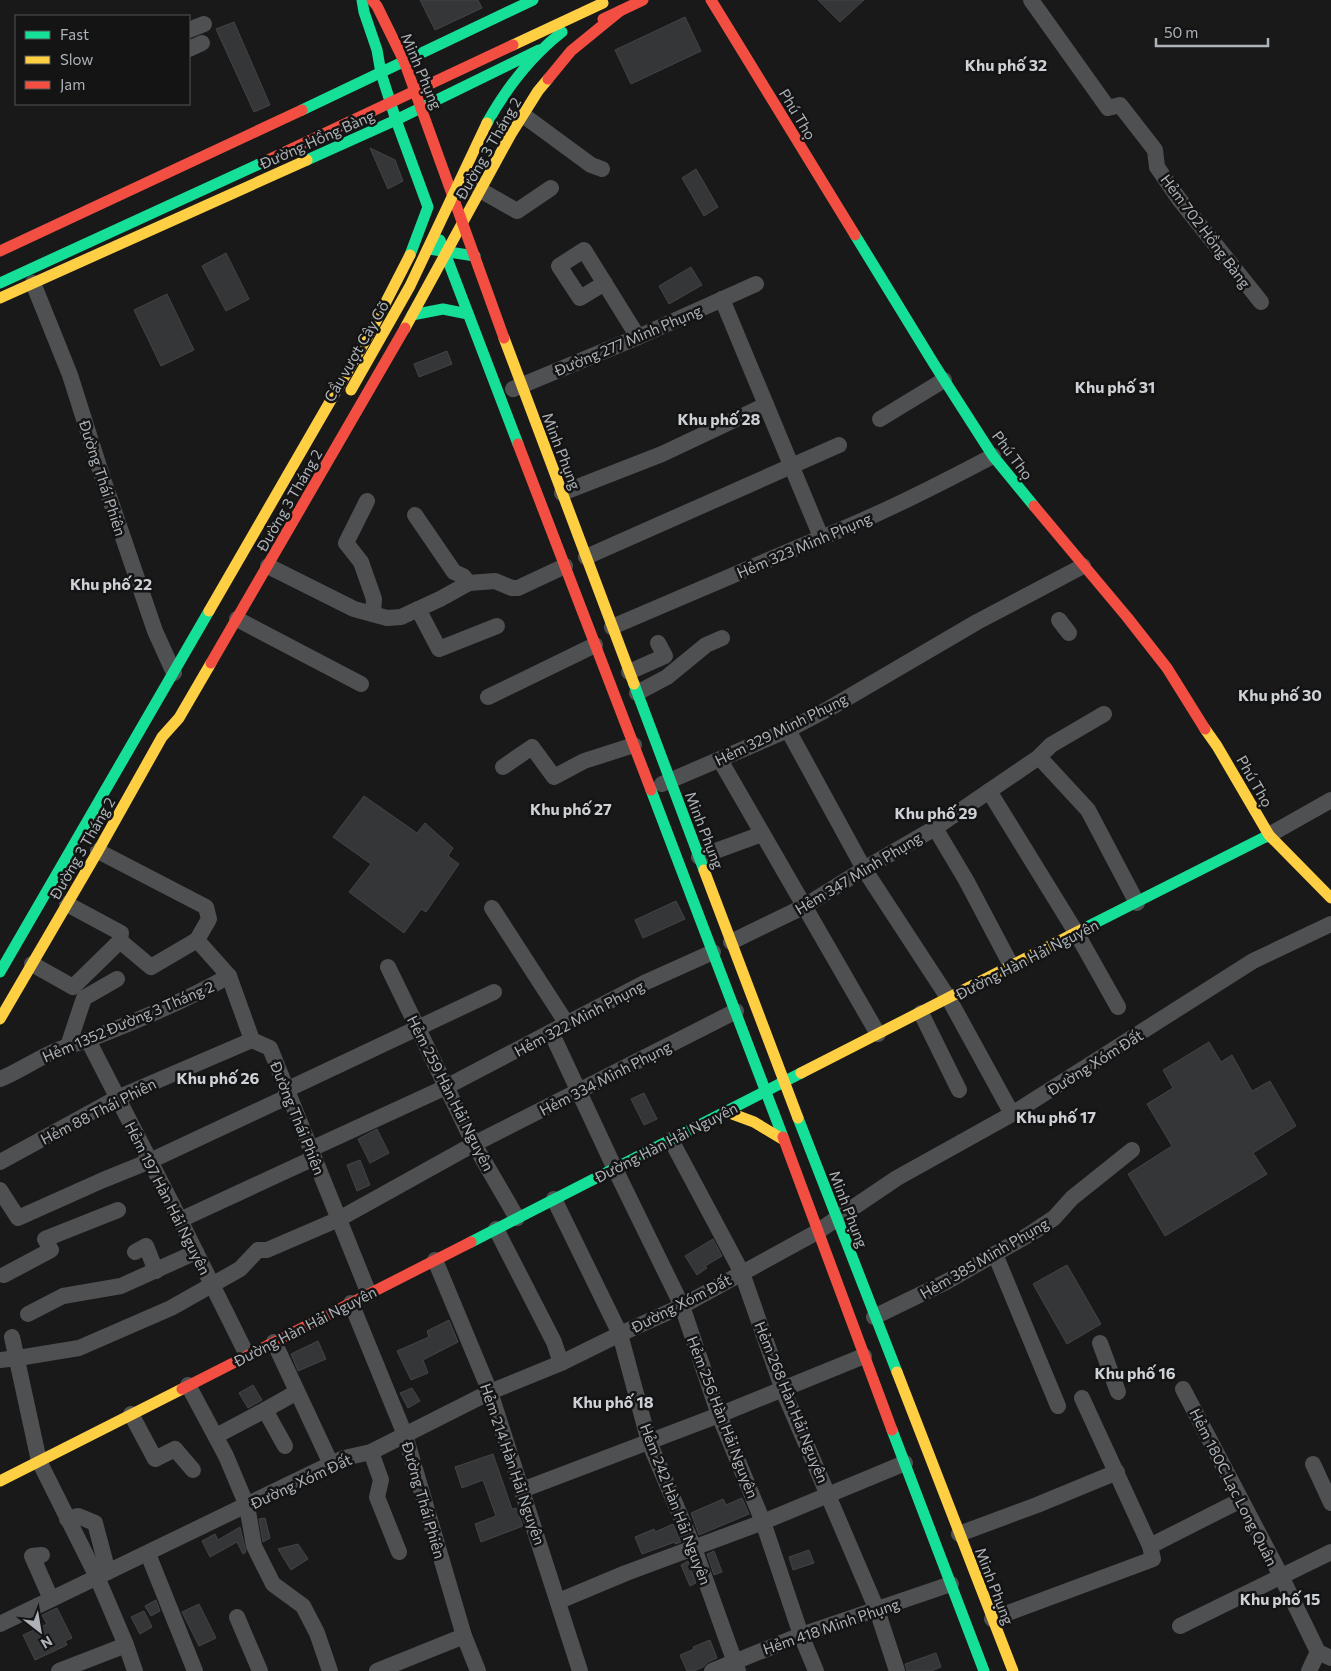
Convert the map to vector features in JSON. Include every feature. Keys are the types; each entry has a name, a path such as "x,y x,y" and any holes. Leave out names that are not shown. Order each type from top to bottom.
{"main road":[{"path":"362,0 364,12 377,50 381,73 428,207 736,1011 817,1232 984,1671"},
{"name":"Minh Phụng","path":"372,0 377,6 404,61 521,386 699,858 836,1219 1012,1671"},
{"path":"0,251 533,0"},
{"name":"Đường Hồng Bàng","path":"0,298 422,108 643,0"},
{"name":"Phú Thọ","path":"711,0 944,380 993,456 1167,668 1217,746 1269,835 1331,898"},
{"name":"Cầu vượt Cây Gõ","path":"0,284 606,2"},
{"name":"Cầu vượt Cây Gõ","path":"346,399 418,270 496,105 524,67 550,40 606,2"},
{"path":"518,7 517,27 521,38 538,51"},
{"name":"Đường 3 Tháng 2","path":"0,1019 162,737 179,718 268,566 412,315 502,149 538,91 571,51 620,11"},
{"path":"374,96 418,75"},
{"name":"Đường 3 Tháng 2","path":"0,972 372,329 411,252 428,207"},
{"path":"411,252 430,249 475,256"},
{"path":"412,315 442,309 468,314"},
{"path":"162,737 170,714 213,637"},
{"name":"Đường Hàn Hải Nguyên","path":"0,1481 1269,835"},
{"path":"727,1112 754,1122 784,1140"}],"street":[{"name":"Hẻm 702 Hồng Bàng","path":"1031,0 1108,108 1120,105 1155,150 1158,167 1179,198 1261,302"},
{"path":"190,30 204,24"},
{"path":"523,115 591,165 602,169"},
{"path":"303,161 311,176"},
{"path":"480,190 516,211 551,188"},
{"name":"Đường Thái Phiên","path":"33,283 70,375 155,631 174,673"},
{"path":"604,283 638,338"},
{"name":"Đường 277 Minh Phụng","path":"500,395 638,338 756,284"},
{"path":"722,299 821,538"},
{"path":"880,419 944,380"},
{"path":"562,494 662,454 766,405"},
{"path":"586,557 839,445"},
{"name":"Hẻm 323 Minh Phụng","path":"612,627 845,528 935,486 993,456"},
{"path":"367,501 346,543 361,562 374,599 373,614"},
{"path":"415,515 454,572 463,576 469,583"},
{"path":"268,566 354,609 387,618 401,617 469,583 495,581 512,588 518,588 565,566"},
{"name":"Hẻm 329 Minh Phụng","path":"651,790 788,730 830,708 977,622 1083,566"},
{"path":"418,609 439,649 497,626"},
{"path":"237,619 361,684"},
{"path":"1059,620 1069,633"},
{"path":"637,693 667,677 706,645 722,638"},
{"path":"629,672 665,656 658,642"},
{"path":"488,698 595,645"},
{"name":"Hẻm 347 Minh Phụng","path":"731,942 804,907 864,869 935,828 1039,757 1051,745 1104,714"},
{"path":"788,730 864,869 949,999 1012,1114"},
{"path":"503,768 532,747 554,777 584,761 634,745"},
{"path":"1039,757 1088,810 1137,903"},
{"path":"720,760 878,1034"},
{"path":"989,791 1077,934 1118,1007"},
{"name":"Đường Hàn Hải Nguyên","path":"1269,835 1331,800"},
{"path":"935,828 966,880 1012,967"},
{"path":"699,858 762,834"},
{"path":"98,851 206,907 209,919 197,940 151,967 120,941"},
{"path":"32,964 73,987 120,941 121,933 67,904"},
{"path":"492,908 566,1024"},
{"name":"Đường Xóm Đất","path":"0,1624 331,1464 344,1458 371,1452 490,1392 561,1363 682,1306 817,1232 898,1178 1012,1114 1253,961 1331,924"},
{"path":"197,940 229,976 252,1040"},
{"name":"Hẻm 322 Minh Phụng","path":"180,1220 446,1087 644,983 713,952"},
{"name":"Hẻm 259 Hàn Hải Nguyên","path":"388,967 474,1144 517,1218"},
{"name":"Hẻm 1352 Đường 3 Tháng 2","path":"0,1079 50,1053 88,1040 197,993 229,976"},
{"path":"68,1046 84,998 117,979"},
{"path":"0,1190 18,1218 150,1161 494,992"},
{"name":"Hẻm 334 Minh Phụng","path":"0,1360 79,1348 171,1308 240,1269 258,1250 267,1250 339,1220 474,1144 736,1011"},
{"path":"921,1013 959,1090"},
{"name":"Hẻm 256 Hàn Hải Nguyên","path":"551,1032 682,1306 719,1415 763,1522 801,1635 816,1671"},
{"name":"Hẻm 197 Hàn Hải Nguyên","path":"88,1040 247,1355"},
{"name":"Đường Thái Phiên","path":"252,1040 270,1048 369,1294"},
{"name":"Hẻm 88 Thái Phiên","path":"0,1162 118,1098 252,1040"},
{"name":"Hẻm 268 Hàn Hải Nguyên","path":"671,1140 742,1273 783,1390 877,1610 898,1671"},
{"name":"Hẻm 385 Minh Phụng","path":"874,1317 946,1282 1054,1218 1072,1198 1132,1150"},
{"name":"Hẻm 242 Hàn Hải Nguyên","path":"554,1199 620,1334 649,1442 694,1548 736,1666"},
{"path":"4,1275 51,1250 45,1239 118,1210"},
{"path":"496,1229 554,1342 561,1363"},
{"path":"135,1252 146,1246 156,1271"},
{"path":"28,1314 64,1296 121,1286 196,1252"},
{"path":"995,1254 1058,1406"},
{"name":"Hẻm 214 Hàn Hải Nguyên","path":"435,1260 490,1392 580,1671"},
{"name":"Đường Thái Phiên","path":"351,1303 405,1435 464,1636 478,1671"},
{"path":"12,1338 18,1358 39,1462 68,1518 102,1575 135,1671"},
{"path":"274,1342 331,1464"},
{"path":"1100,1343 1118,1392"},
{"path":"522,1490 783,1390 864,1356"},
{"path":"188,1386 226,1456 247,1506 254,1546 273,1584 303,1606 317,1633 330,1671"},
{"name":"Hẻm 180C Lạc Long Quân","path":"1183,1390 1324,1655"},
{"path":"216,1436 297,1392"},
{"path":"1082,1398 1152,1553"},
{"path":"265,1410 285,1446"},
{"path":"131,1414 155,1459 174,1449 192,1470"},
{"path":"371,1452 381,1480 377,1497 400,1552"},
{"path":"559,1602 626,1573 763,1522 905,1463"},
{"path":"1313,1464 1331,1503"},
{"path":"959,1534 1117,1472"},
{"path":"992,1619 1152,1553 1242,1500"},
{"path":"1180,1626 1331,1552"},
{"path":"148,1554 195,1671"},
{"path":"42,1556 32,1556 51,1599"},
{"name":"Hẻm 418 Minh Phụng","path":"712,1671 736,1666 801,1635 951,1584"},
{"path":"238,1617 260,1671"},
{"path":"377,1671 397,1667 464,1636"},
{"path":"63,1670 126,1645"},
{"path":"1309,1671 1324,1655"}],"building":[{"path":"420,0 478,0 482,8 435,30"},
{"path":"818,0 864,0 840,22"},
{"path":"685,17 701,51 631,84 615,50"},
{"path":"234,22 270,105 254,112 216,29"},
{"path":"370,148 395,160 403,181 388,189"},
{"path":"696,169 718,207 704,216 682,178"},
{"path":"226,253 249,299 226,311 202,266"},
{"path":"691,267 702,285 669,304 659,286"},
{"path":"167,294 194,350 161,366 134,310"},
{"path":"447,351 452,364 419,377 414,364"},
{"path":"364,796 417,833 425,823 453,848 448,856 459,864 426,912 421,909 404,933 349,892 371,864 333,837"},
{"path":"676,901 685,919 643,938 635,920"},
{"path":"1209,1042 1221,1062 1232,1055 1252,1091 1270,1081 1296,1126 1253,1153 1267,1174 1165,1236 1128,1174 1172,1146 1147,1104 1173,1088 1163,1070"},
{"path":"644,1093 657,1119 644,1125 631,1099"},
{"path":"377,1129 389,1153 370,1163 358,1139"},
{"path":"360,1160 370,1185 357,1191 347,1165"},
{"path":"713,1239 722,1256 705,1266 707,1268 697,1275 685,1256"},
{"path":"1067,1265 1101,1324 1067,1344 1033,1284"},
{"path":"449,1320 458,1342 423,1360 428,1373 411,1380 397,1351 429,1337 427,1331"},
{"path":"318,1341 326,1359 298,1371 291,1354"},
{"path":"253,1385 262,1400 248,1408 239,1393"},
{"path":"412,1388 420,1401 408,1408 400,1393"},
{"path":"493,1454 512,1509 516,1508 523,1526 481,1542 475,1524 496,1516 483,1480 462,1488 455,1467"},
{"path":"742,1498 749,1514 699,1535 691,1513 723,1499 726,1505"},
{"path":"265,1518 270,1538 263,1542 259,1519"},
{"path":"673,1524 681,1542 675,1544 675,1542 642,1554 635,1537 654,1529 655,1532"},
{"path":"240,1527 246,1552 243,1554 237,1542 210,1557 202,1541 215,1534 218,1540"},
{"path":"298,1544 308,1559 291,1570 278,1549"},
{"path":"809,1550 814,1563 793,1570 789,1557"},
{"path":"714,1551 722,1572 714,1575 707,1554"},
{"path":"688,1561 696,1583 690,1586 681,1565"},
{"path":"156,1600 160,1611 151,1616 145,1606"},
{"path":"199,1604 216,1638 199,1646 182,1612"},
{"path":"57,1608 72,1638 65,1641 67,1645 35,1660 23,1635 47,1624 42,1615"},
{"path":"144,1611 152,1627 140,1634 131,1617"},
{"path":"710,1640 717,1658 694,1671 687,1671 680,1655"},
{"path":"936,1653 941,1667 931,1671 907,1671 905,1664"}],"traffic: fast":[{"path":"362,0 364,12 377,50 381,73"},
{"path":"302,110 533,0"},
{"path":"487,123 503,97 529,62 562,32"},
{"path":"307,160 396,120 539,50"},
{"path":"381,73 428,207 410,255"},
{"path":"0,283 268,160"},
{"path":"855,235 993,456 1034,506"},
{"path":"440,240 518,444"},
{"path":"429,249 475,256"},
{"path":"412,315 443,309 468,314"},
{"path":"0,972 209,611"},
{"path":"634,684 704,870"},
{"path":"651,790 783,1137"},
{"path":"1085,928 1269,835"},
{"path":"471,1242 801,1073"},
{"path":"798,1118 897,1372"},
{"path":"892,1430 984,1671"}],"traffic: slow":[{"path":"513,45 603,3"},
{"path":"405,328 511,134 538,91 548,79"},
{"path":"351,390 410,286 487,123"},
{"path":"0,298 307,160"},
{"path":"209,611 372,329 410,255"},
{"path":"504,338 634,684"},
{"path":"0,1019 162,737 179,718 211,663"},
{"path":"1205,729 1269,835 1331,898"},
{"path":"704,870 798,1118"},
{"path":"801,1073 1085,928"},
{"path":"727,1112 754,1122 784,1140"},
{"path":"897,1372 1013,1671"},
{"path":"0,1481 182,1389"}],"traffic: jam":[{"path":"372,0 377,6 404,61 504,338"},
{"path":"603,19 643,0"},
{"path":"711,0 855,235"},
{"path":"548,79 571,51 620,11"},
{"path":"268,160 513,45"},
{"path":"0,251 302,110"},
{"path":"211,663 405,328"},
{"path":"518,444 651,790"},
{"path":"1034,506 1167,668 1205,729"},
{"path":"783,1137 892,1430"},
{"path":"182,1389 471,1242"}],"district":[{"name":"Khu phố 32","path":"1006,64"},
{"name":"Khu phố 31","path":"1115,386"},
{"name":"Khu phố 28","path":"719,418"},
{"name":"Khu phố 22","path":"111,583"},
{"name":"Khu phố 30","path":"1280,694"},
{"name":"Khu phố 27","path":"571,808"},
{"name":"Khu phố 29","path":"936,812"},
{"name":"Khu phố 26","path":"218,1077"},
{"name":"Khu phố 17","path":"1056,1116"},
{"name":"Khu phố 16","path":"1135,1372"},
{"name":"Khu phố 18","path":"613,1401"},
{"name":"Khu phố 15","path":"1280,1598"}]}
